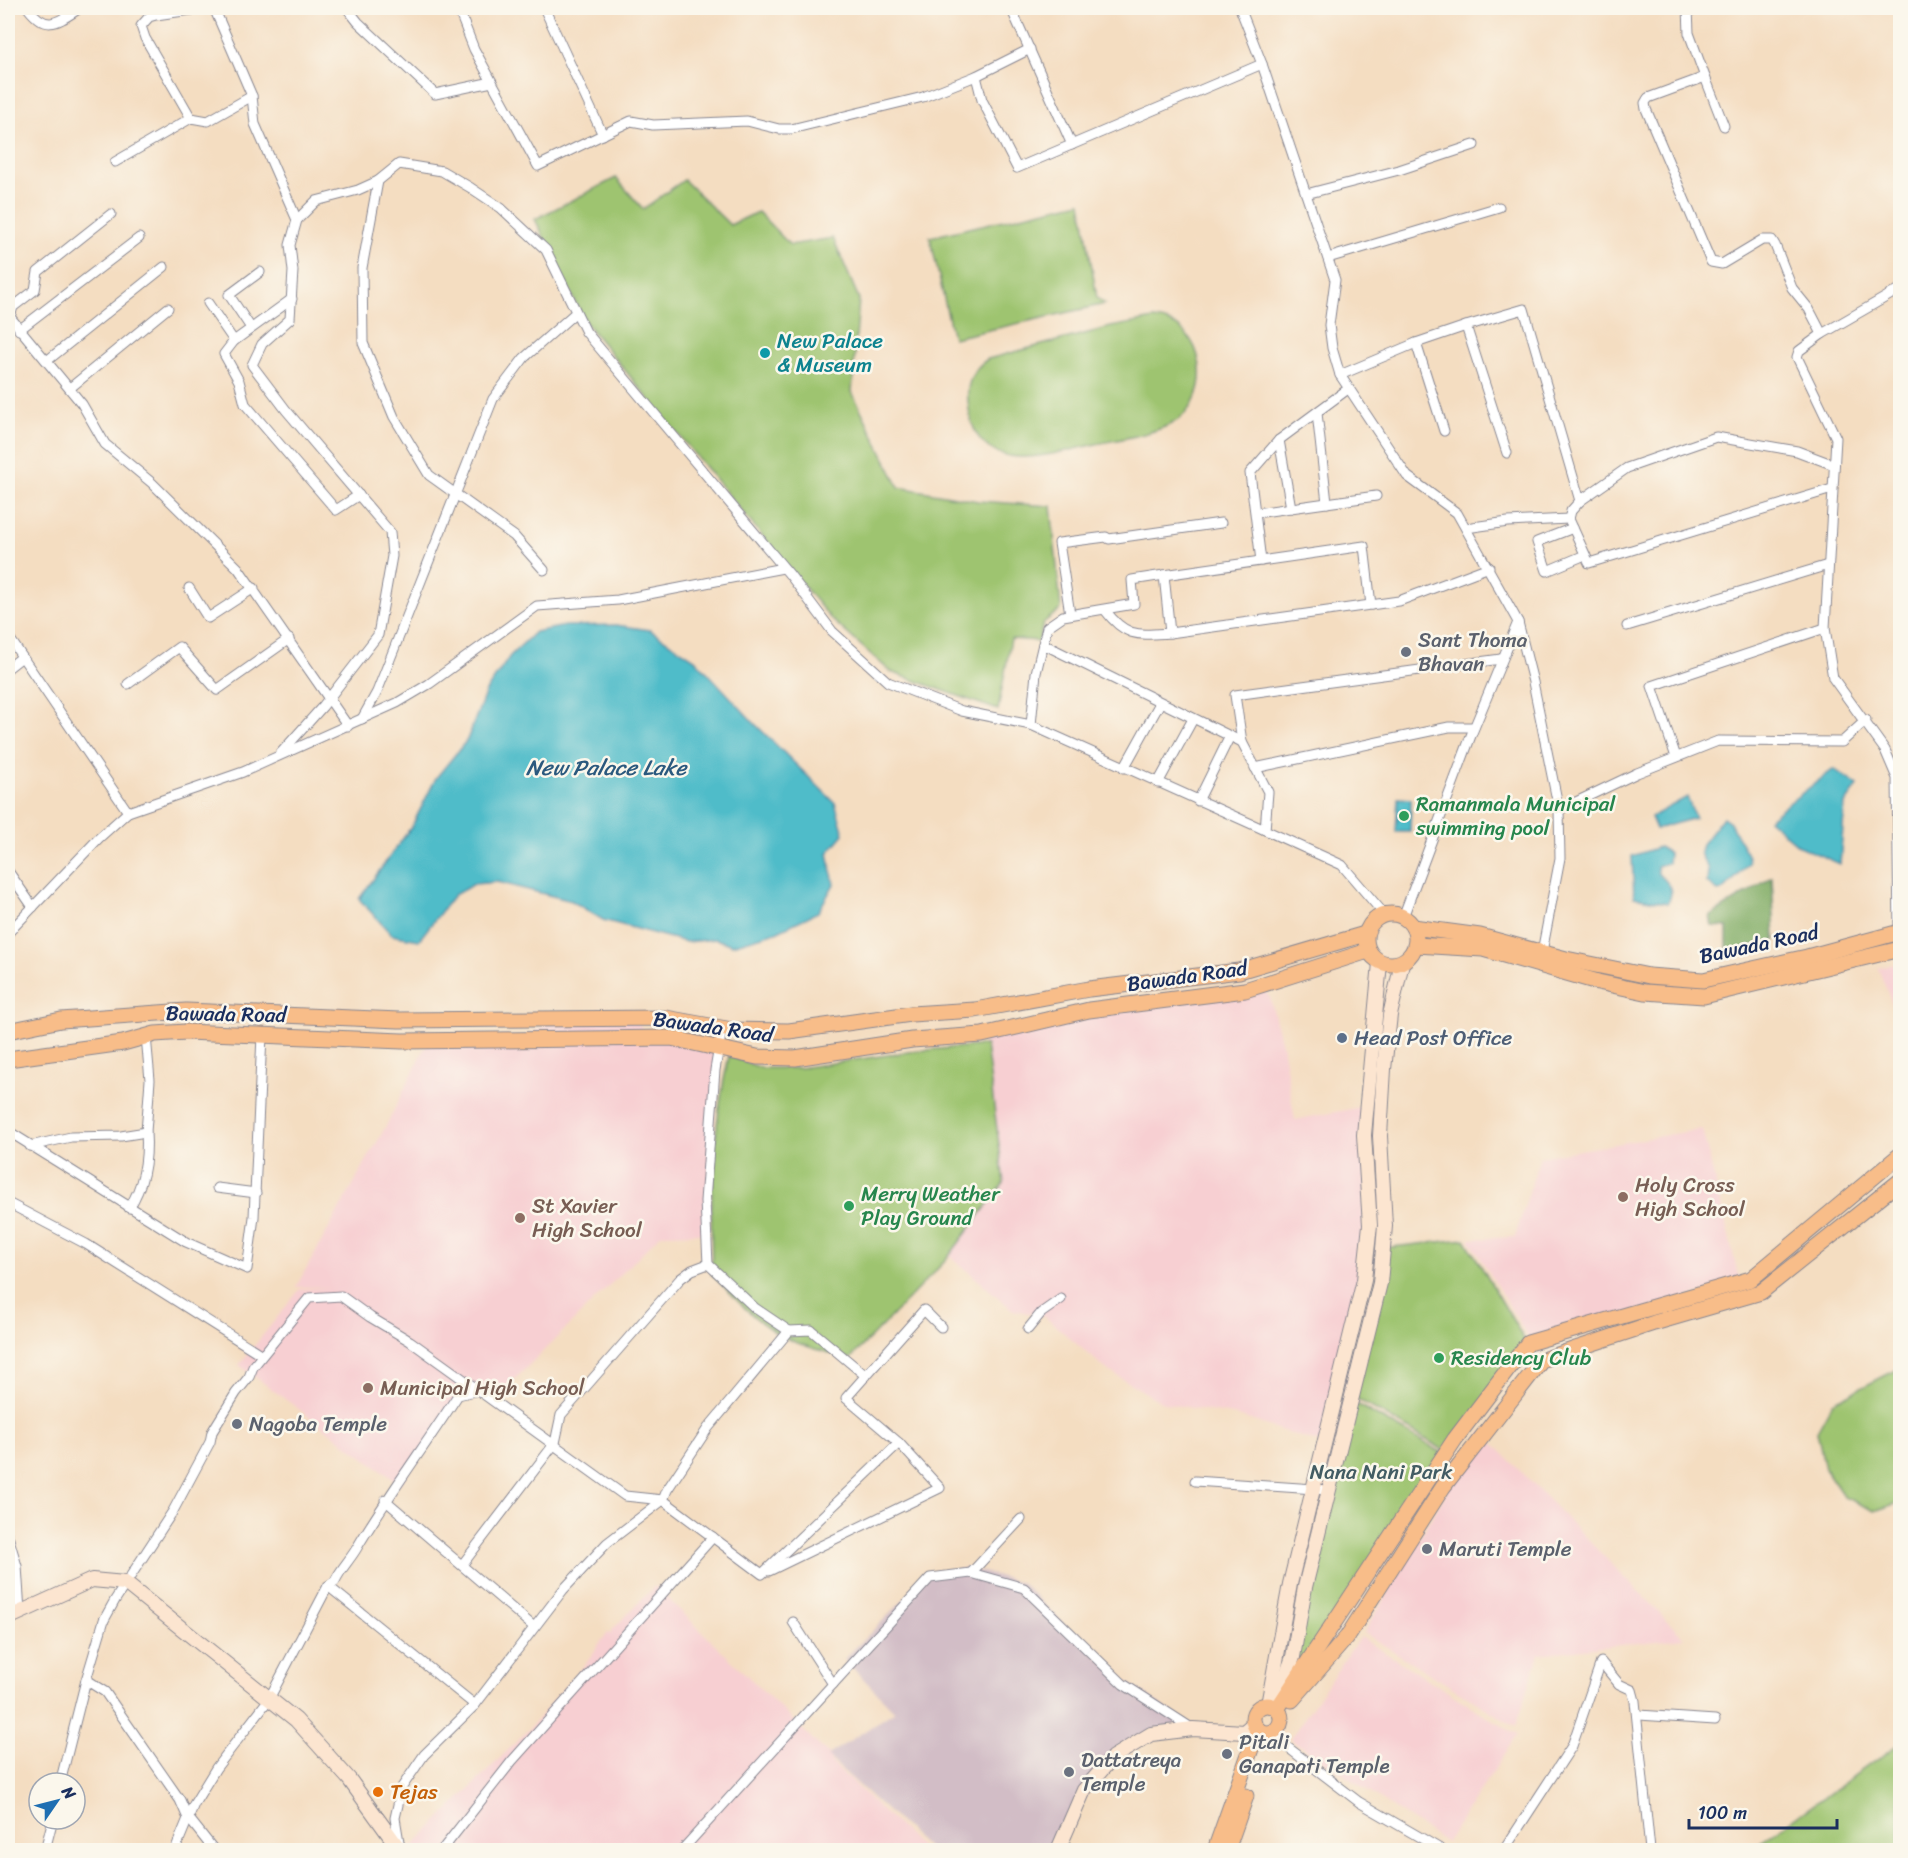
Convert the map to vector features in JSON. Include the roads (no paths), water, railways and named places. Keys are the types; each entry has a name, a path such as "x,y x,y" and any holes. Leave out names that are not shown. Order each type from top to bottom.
{"main road":[{"path":"1384,914 1408,922 1416,945 1410,956 1402,963 1391,965 1380,963 1368,951 1365,934 1372,921 1384,914"},
{"name":"Bawada Road","path":"1408,922 1480,936 1649,976 1702,980 1807,957 1900,932"},
{"path":"8,1031 62,1020 186,1011 399,1020 666,1018 722,1029 789,1031 911,1014 975,1010 1089,989 1239,971 1365,934"},
{"path":"1416,945 1483,949 1598,982 1645,992 1703,996 1900,949"},
{"name":"Bawada Road","path":"8,1059 123,1043 147,1036 186,1032 421,1041 671,1038 758,1057 795,1058 912,1040 982,1035 1089,1010 1247,990 1368,951"},
{"path":"1058,1851 1084,1790 1113,1757 1151,1734 1193,1730 1244,1732 1279,1727 1275,1709 1290,1584 1364,1280 1370,1225 1364,1135 1380,963"},
{"path":"1275,1709 1293,1658 1305,1587 1380,1283 1385,1226 1380,1136 1384,1069 1390,1015 1402,963"},
{"path":"1275,1709 1455,1439 1528,1343 1751,1279 1900,1155"},
{"path":"1227,1851 1248,1790 1261,1729 1257,1710 1275,1709 1347,1637 1443,1487 1542,1360 1654,1323 1761,1292 1900,1181"},
{"path":"1751,1279 1761,1292"},
{"path":"1493,1390 1508,1402"},
{"path":"14,1615 42,1605 92,1580 125,1583 296,1720 349,1779 400,1851"},
{"path":"1215,1851 1261,1729"}],"street":[{"path":"28,8 36,19 48,24 55,23 80,8"},
{"path":"190,118 145,38 141,26 149,17 156,15 205,8"},
{"path":"214,8 252,96 255,124 297,220"},
{"path":"347,8 358,22 435,94 492,82"},
{"path":"458,8 474,49 538,166 631,121 653,125 747,121 779,129 791,129 923,97 976,76 1030,50"},
{"path":"1011,8 1072,145"},
{"path":"1240,8 1262,64 1335,280 1329,325 1332,348 1340,375 1407,476 1457,513 1518,622 1533,681 1559,810 1560,858 1542,952"},
{"path":"1688,8 1691,42 1724,126"},
{"path":"545,10 603,135"},
{"path":"976,76 982,100 1017,168 1262,64"},
{"path":"1705,77 1648,98 1645,103 1707,256 1711,262 1722,264 1762,240 1772,240 1792,288 1809,309 1822,334"},
{"path":"115,162 190,118 208,121 252,96"},
{"path":"1306,194 1399,170 1474,145"},
{"path":"280,754 329,699 378,635 392,556 390,532 252,366 262,344 290,319 292,299 290,245 297,220 316,201 358,190 378,181 399,164 442,171 501,208 546,250 586,332 783,568 832,631 888,682 962,711 1031,725 1342,865 1384,914"},
{"path":"378,181 362,268 363,343 394,417 429,475 514,536 544,570"},
{"path":"1328,258 1499,207"},
{"path":"111,214 38,272 35,290 11,310 10,317 19,330 48,360 82,404 105,444 152,483 238,568 348,726"},
{"path":"19,330 139,238"},
{"path":"48,360 164,267"},
{"path":"251,328 229,295 260,272"},
{"path":"1900,290 1822,334 1799,351 1797,357 1836,438 1825,628 1833,678 1866,720 1885,750 1897,778 1900,932"},
{"path":"292,299 234,341 224,354 239,381 245,404 336,510 359,495"},
{"path":"208,303 234,341"},
{"path":"70,388 168,308"},
{"path":"1340,375 1416,343 1524,309 1580,501"},
{"path":"362,720 377,692 493,399 524,358 575,313"},
{"path":"1466,326 1507,453"},
{"path":"1416,343 1444,431"},
{"path":"1261,561 1250,474 1279,440 1348,389"},
{"path":"1317,413 1327,503"},
{"path":"1832,489 1589,563 1571,523 1571,511 1580,501 1627,468 1716,437 1797,451 1834,465"},
{"path":"1279,440 1291,508"},
{"path":"1256,513 1376,496"},
{"path":"1466,528 1508,522 1571,523"},
{"path":"1571,523 1537,542 1547,571 1585,555"},
{"path":"1070,614 1059,543 1106,537 1109,539 1221,524"},
{"path":"1031,725 1036,673 1047,627 1070,614 1134,604 1132,580 1364,546 1371,605"},
{"path":"1627,626 1828,565"},
{"path":"1105,610 1113,621 1136,636 1170,633 1399,601 1489,567"},
{"path":"8,933 99,838 128,812 243,772 362,720 429,684 537,606 618,600 783,568"},
{"path":"1164,575 1170,633"},
{"path":"189,588 208,618 254,588"},
{"path":"1408,922 1474,727 1518,622"},
{"path":"1677,757 1652,686 1825,628"},
{"path":"8,636 128,812"},
{"path":"128,684 179,647 217,690 289,639"},
{"path":"1043,644 1242,742"},
{"path":"8,668 22,657"},
{"path":"1265,830 1268,792 1242,742 1234,695 1501,659"},
{"path":"1124,768 1160,703"},
{"path":"1158,783 1193,719"},
{"path":"1559,810 1718,741 1842,742 1866,720"},
{"path":"1255,768 1449,727 1474,727"},
{"path":"1198,801 1230,736"},
{"path":"8,871 33,907"},
{"path":"722,1029 718,1047 705,1201 708,1264 755,1308 789,1331 811,1330 866,1376"},
{"path":"8,1131 186,1242 247,1269 256,1193 262,1035"},
{"path":"129,1208 139,1193 147,1158 146,1132 150,1080 147,1036"},
{"path":"30,1146 71,1137 121,1136 146,1132"},
{"path":"217,1188 256,1193"},
{"path":"8,1203 86,1244 262,1355"},
{"path":"462,1565 555,1443 561,1415 598,1376 680,1279 692,1270 708,1264"},
{"path":"63,1771 80,1696 104,1620 125,1583 173,1511 205,1452 212,1432 262,1355 309,1298 340,1296 410,1341 555,1443 625,1496 663,1500 762,1574"},
{"path":"1028,1329 1041,1313 1060,1299"},
{"path":"762,1574 940,1488 899,1443 846,1398 924,1310 941,1327"},
{"path":"400,1851 395,1818 402,1787 424,1755 476,1705 563,1590 607,1543 663,1500 667,1490 708,1428 789,1331"},
{"path":"175,1851 187,1816 216,1768 269,1699 328,1586 335,1581 385,1500 399,1485 458,1395 479,1390"},
{"path":"762,1574 899,1443"},
{"path":"1195,1481 1314,1487 1329,1490"},
{"path":"385,1500 534,1627"},
{"path":"971,1573 1021,1519"},
{"path":"8,1536 18,1566 14,1615"},
{"path":"441,1851 512,1761 713,1537"},
{"path":"682,1851 930,1578 971,1573 1024,1588 1123,1684 1193,1730"},
{"path":"328,1586 476,1705"},
{"path":"793,1622 833,1684"},
{"path":"1504,1851 1572,1746 1601,1662 1619,1684 1632,1690 1639,1715 1649,1850"},
{"path":"86,1680 105,1692 180,1800 187,1816 214,1851"},
{"path":"1639,1715 1715,1720"},
{"path":"1261,1729 1359,1802 1442,1851"},
{"path":"45,1851 50,1831"}],"water":[{"name":"New Palace Lake","path":"616,625 650,630 695,659 755,724 835,803 844,834 828,853 834,884 818,912 776,932 732,945 716,939 686,942 603,920 572,901 497,882 474,884 454,895 419,940 392,935 359,899 412,826 436,778 467,740 486,691 510,656 535,632 565,626"},
{"path":"1834,769 1858,786 1845,804 1840,864 1799,846 1768,819"},
{"path":"1687,797 1695,818 1656,829 1651,817"},
{"name":"Ramanmala Municipal swimming pool","path":"1398,798 1411,799 1410,832 1396,832"},
{"path":"1723,817 1730,822 1746,852 1749,863 1724,890 1718,891 1707,883 1708,869 1700,853 1702,844"},
{"path":"1659,847 1669,853 1668,863 1657,866 1658,874 1668,883 1671,891 1667,903 1634,897 1632,856"}],"place":[{"name":"New Palace & Museum","path":"765,353"},
{"name":"Sant Thoma Bhavan","path":"1406,652"},
{"name":"Ramanmala Municipal swimming pool","path":"1404,816"},
{"name":"Head Post Office","path":"1342,1038"},
{"name":"Holy Cross High School","path":"1623,1197"},
{"name":"Merry Weather Play Ground","path":"849,1206"},
{"name":"St Xavier High School","path":"520,1218"},
{"name":"Residency Club","path":"1439,1358"},
{"name":"Municipal High School","path":"368,1388"},
{"name":"Nagoba Temple","path":"237,1424"},
{"name":"Maruti Temple","path":"1427,1549"},
{"name":"Pitali Ganapati Temple","path":"1227,1754"},
{"name":"Dattatreya Temple","path":"1069,1772"},
{"name":"Tejas","path":"378,1792"}],"park label":[{"name":"Nana Nani Park","path":"1381,1472"}]}
